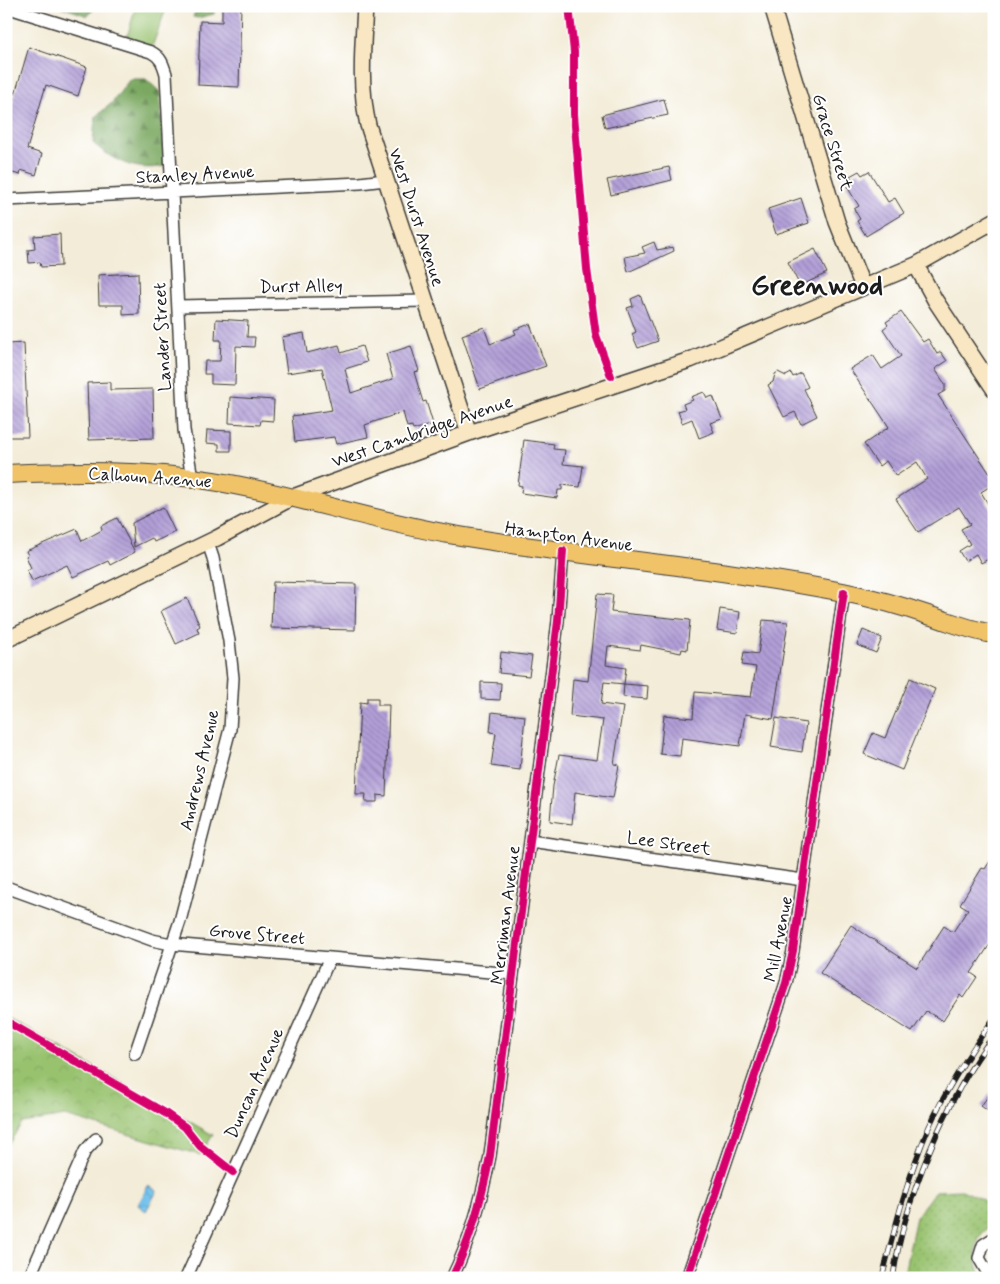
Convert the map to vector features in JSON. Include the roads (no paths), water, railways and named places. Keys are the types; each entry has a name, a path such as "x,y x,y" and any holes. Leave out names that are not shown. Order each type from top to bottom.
{"main road":[{"name":"West Durst Avenue","path":"365,6 362,97 368,125 468,433"},
{"name":"Grace Street","path":"772,6 838,222 863,287"},
{"name":"West Cambridge Avenue","path":"6,640 208,543 293,497 468,433 682,363 916,265 994,221"},
{"path":"916,265 935,300 994,389"},
{"name":"Calhoun Avenue","path":"6,474 63,471 132,472 192,478 293,497"},
{"name":"Hampton Avenue","path":"293,497 388,523 455,536 768,579 844,592 992,633"}],"street":[{"name":"Lander Street","path":"6,7 159,57 166,74 184,430 192,478"},
{"name":"Stanley Avenue","path":"6,200 172,193 385,180"},
{"name":"Durst Alley","path":"178,306 425,301"},
{"name":"Andrews Avenue","path":"135,1054 180,921 226,746 232,709 233,678 229,641 208,543"},
{"name":"Merriman Avenue","path":"452,1278 468,1240 484,1186 558,621 563,551"},
{"name":"Mill Avenue","path":"687,1278 786,984 803,880 844,592"},
{"name":"Lee Street","path":"530,841 803,880"},
{"name":"Grove Street","path":"6,887 152,940 171,944 513,974"},
{"name":"Duncan Avenue","path":"186,1278 330,958"},
{"path":"29,1278 85,1152 96,1139"},
{"path":"994,1238 983,1245 979,1258 986,1270 994,1273"}],"water":[{"path":"148,1186 157,1191 146,1211 138,1205"}],"railway":[{"path":"882,1278 908,1182 921,1145 959,1071 994,1018"},
{"path":"893,1278 907,1216 917,1183 930,1151 960,1089 976,1060 994,1035"}],"district":[{"name":"Greenwood","path":"817,284"}]}
